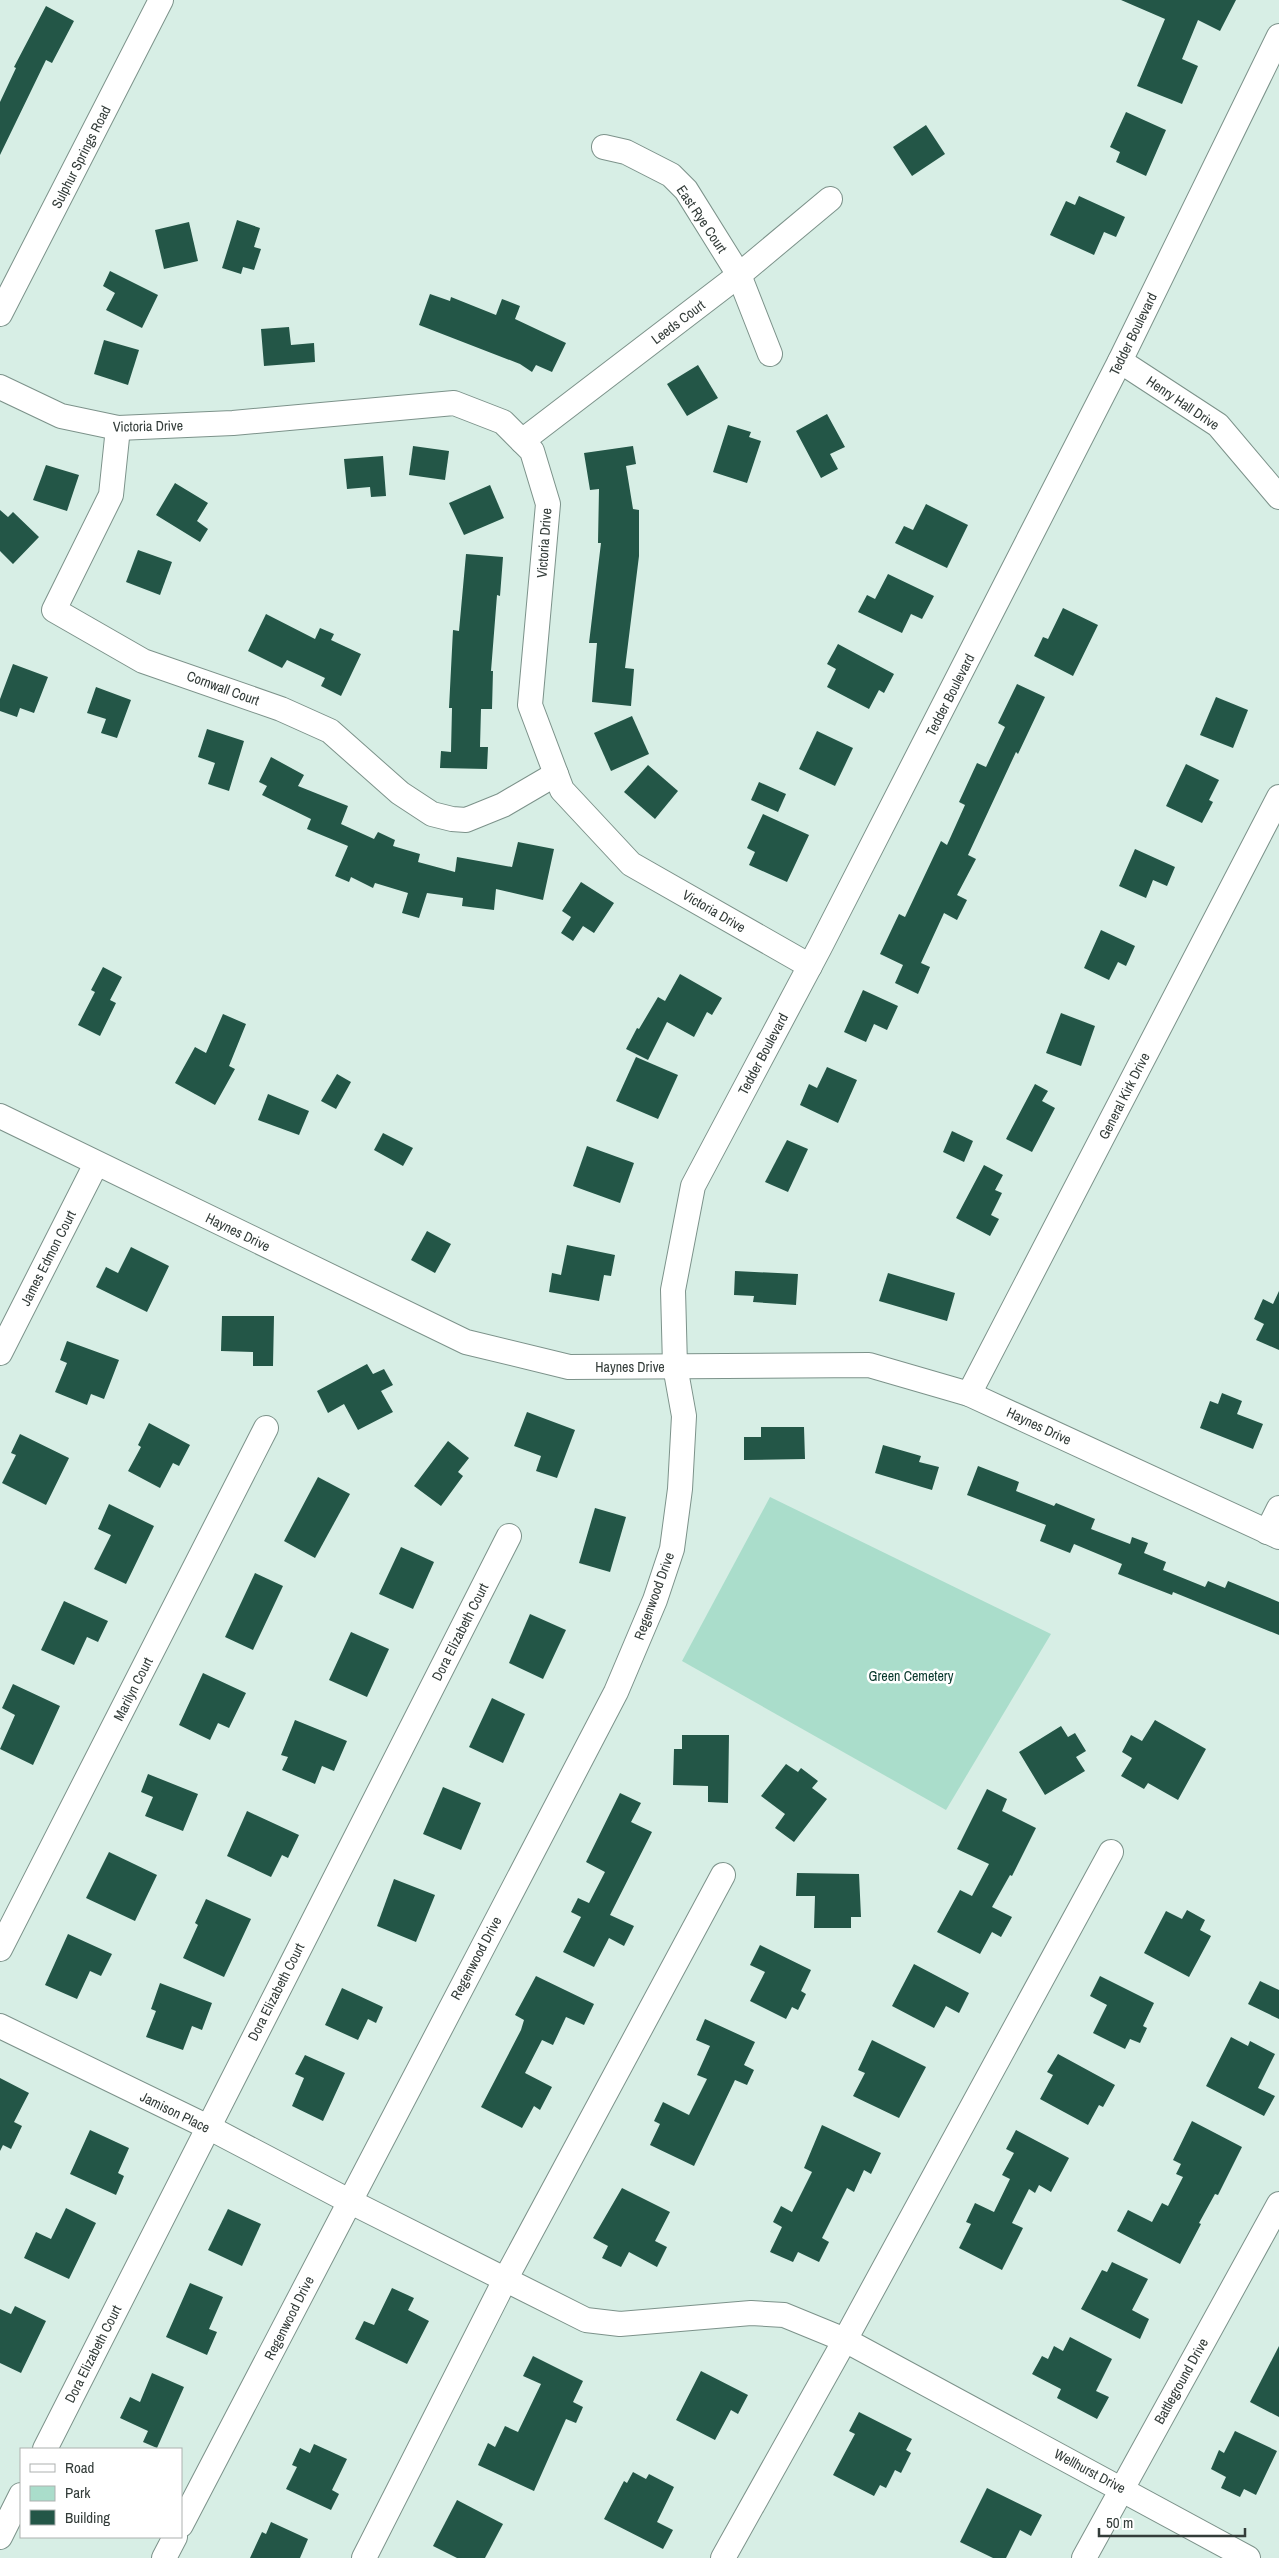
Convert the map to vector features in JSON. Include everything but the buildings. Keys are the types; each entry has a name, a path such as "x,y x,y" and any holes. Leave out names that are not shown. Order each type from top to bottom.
{"street":[{"name":"Sulphur Springs Road","path":"0,314 162,0"},
{"name":"Tedder Boulevard","path":"675,1366 673,1290 693,1186 810,966 1120,361 1276,51"},
{"name":"East Rye Court","path":"604,147 626,152 670,175 686,190 739,276 770,354"},
{"name":"Leeds Court","path":"522,441 739,276 830,199"},
{"name":"Henry Hall Drive","path":"1120,361 1218,425 1279,497"},
{"name":"Victoria Drive","path":"0,387 61,416 118,428 233,423 454,403 503,422 532,451 548,504 530,704 562,790 631,864 810,966"},
{"name":"Cornwall Court","path":"118,428 111,495 54,610 144,661 176,670 281,709 330,731 400,793 432,814 452,820 466,820 503,806 556,774"},
{"name":"General Kirk Drive","path":"969,1394 1279,797"},
{"name":"Haynes Drive","path":"0,1116 466,1342 569,1367 870,1365 969,1394 1273,1535"},
{"name":"James Edmon Court","path":"0,1353 96,1164"},
{"name":"Regenwood Drive","path":"182,2524 616,1692 655,1600 672,1548 680,1489 684,1416 675,1366"},
{"name":"Marilyn Court","path":"0,1949 266,1428"},
{"path":"1273,1535 1279,1508"},
{"name":"Dora Elizabeth Court","path":"45,2448 509,1536"},
{"path":"723,2558 845,2340 1111,1852"},
{"path":"364,2558 506,2278 722,1875"},
{"name":"Jamison Place","path":"0,2026 208,2127 349,2201 506,2278"},
{"name":"Battleground Drive","path":"1084,2558 1279,2204"},
{"name":"Wellhurst Drive","path":"506,2278 586,2320 620,2324 751,2313 784,2315 845,2340 1122,2488 1248,2558"},
{"path":"0,2537 20,2497"},
{"path":"164,2558 174,2538"}],"green space":[{"name":"Green Cemetery","path":"770,1497 1051,1634 946,1810 682,1661"}]}
